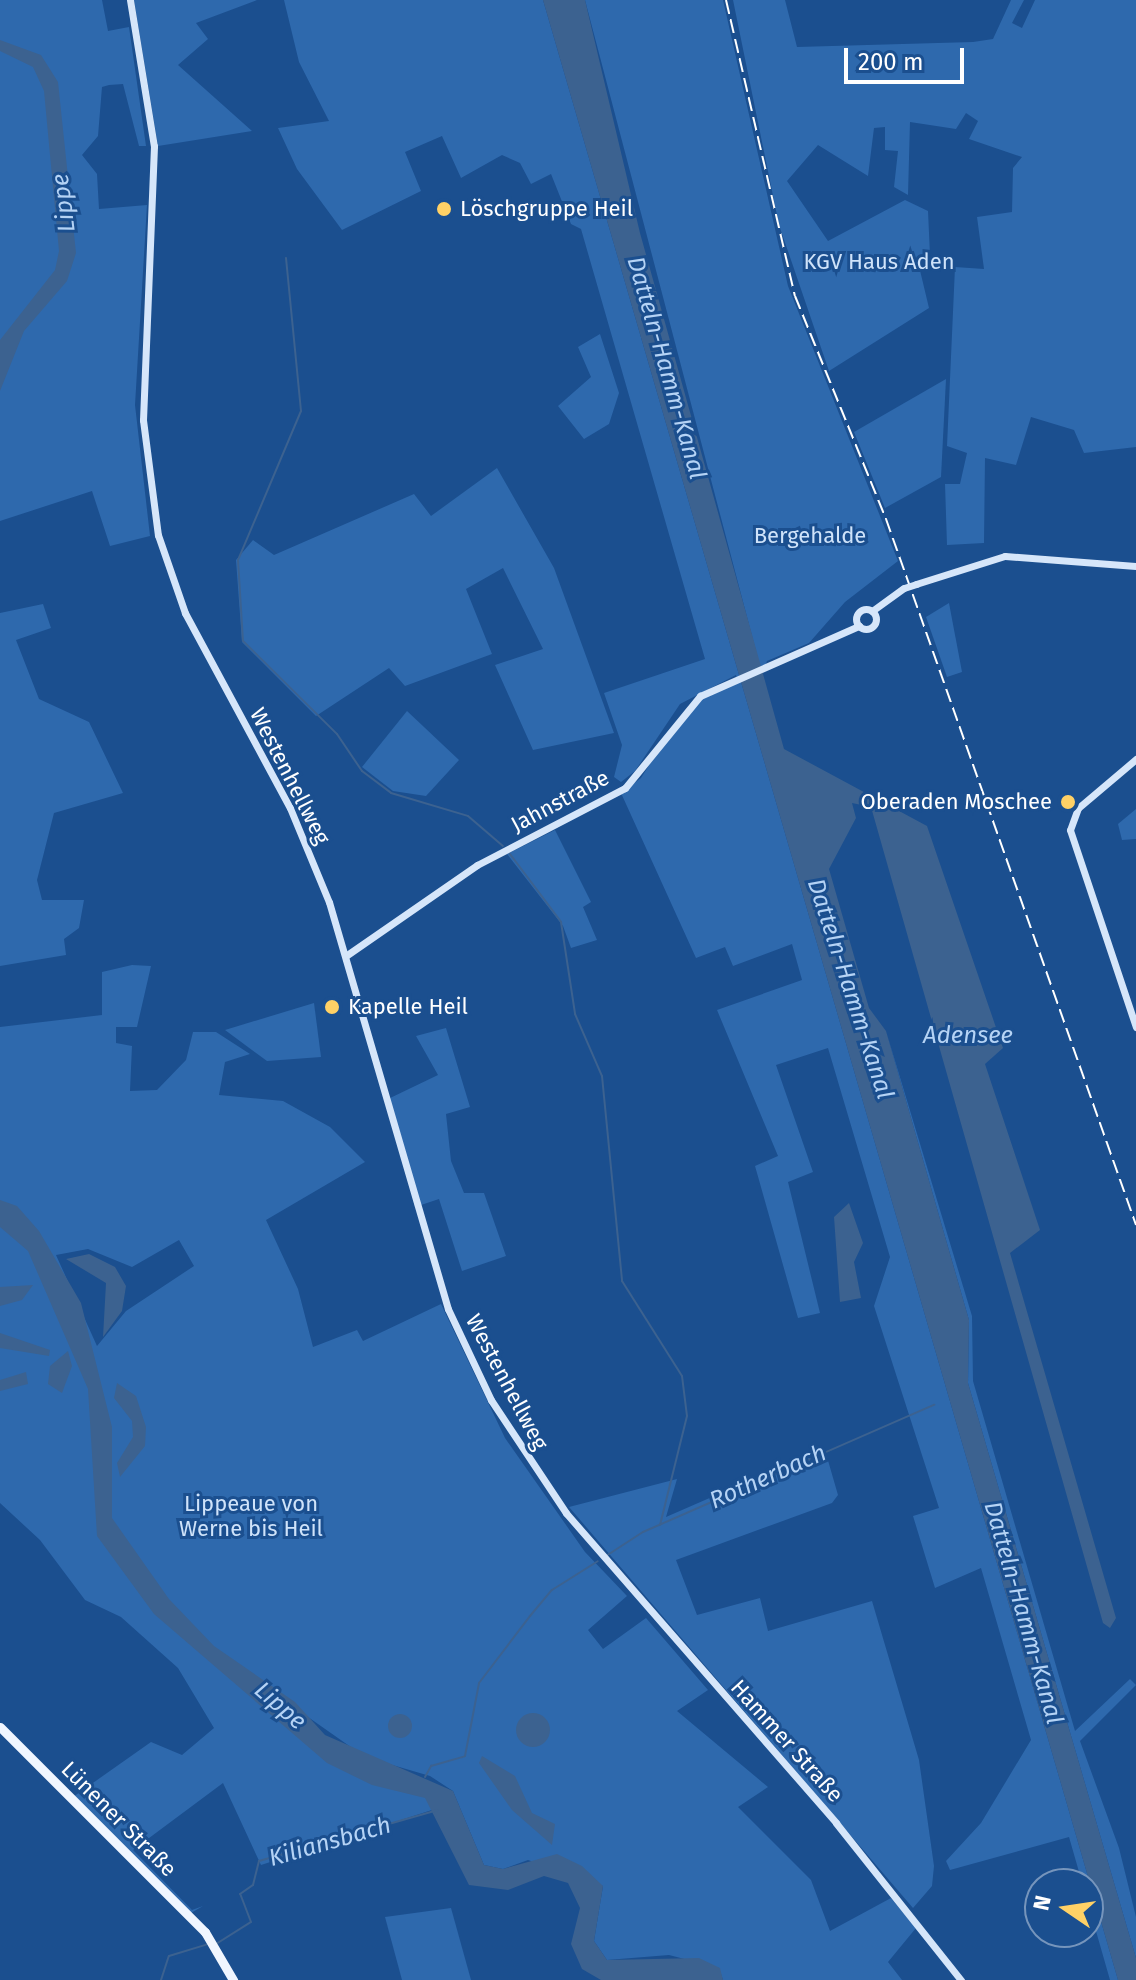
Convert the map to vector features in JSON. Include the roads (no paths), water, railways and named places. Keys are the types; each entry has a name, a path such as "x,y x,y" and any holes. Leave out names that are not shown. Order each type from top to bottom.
{"main road":[{"name":"Westenhellweg","path":"130,0 154,146 143,409 152,509 185,613 290,808 347,955 415,1217 448,1309 508,1429 580,1531"},
{"path":"872,611 872,626 859,626 859,612 872,611 904,588 1005,556 1136,566"},
{"name":"Jahnstraße","path":"347,955 477,865 618,792 684,709 736,680 859,626"},
{"path":"1136,759 1078,808 1070,830 1136,1027"},
{"name":"Hammer Straße","path":"580,1531 836,1823 961,1980"},
{"name":"Lünener Straße","path":"0,1727 211,1938 233,1980"}],"water":[{"path":"543,0 585,0 640,233 784,749 927,826 1003,1048 985,1064 1040,1230 1010,1253 1116,1618 1110,1628 1103,1623 871,807 852,803 856,818 829,869 869,1008 886,1031 969,1320 968,1383 1136,1958 1136,1980 1118,1980 1104,1932 1104,1868 1085,1868"},
{"name":"Lippe","path":"0,40 41,55 58,82 76,253 67,281 24,331 0,391 0,340 55,270 59,251 44,91 33,67 0,51"},
{"name":"Lippe","path":"0,1200 17,1206 39,1231 81,1303 112,1427 112,1518 169,1599 214,1646 295,1702 325,1735 453,1791 484,1865 503,1869 557,1854 582,1866 603,1886 594,1941 607,1960 699,1958 720,1968 723,1980 601,1980 582,1969 571,1944 580,1908 568,1883 544,1876 508,1890 469,1885 425,1798 372,1785 327,1763 154,1614 97,1536 88,1389 28,1251 0,1227"},
{"path":"849,1203 863,1243 854,1262 861,1298 840,1302 834,1217"},
{"path":"89,1254 115,1267 126,1286 122,1311 103,1337 106,1283 66,1259"},
{"path":"33,1285 22,1300 0,1306 0,1287"},
{"path":"0,1333 50,1350 49,1356 0,1348"},
{"path":"68,1351 72,1366 62,1393 48,1384 50,1366"},
{"path":"26,1372 28,1384 0,1391 0,1380"},
{"path":"117,1383 136,1396 146,1427 145,1446 120,1477 117,1463 133,1437 132,1421 114,1398"},
{"path":"533,1713 545,1718 550,1730 545,1742 533,1747 521,1742 516,1730 521,1718"},
{"path":"400,1714 408,1718 412,1726 408,1734 400,1738 392,1734 388,1726 392,1718"},
{"path":"482,1756 515,1776 532,1813 555,1824 552,1845 512,1810 479,1763"}],"waterway":[{"path":"286,258 301,411 238,560 243,641 337,734 362,771 391,793 468,816 503,846"},
{"path":"510,854 561,922 575,1014 602,1076 622,1281 682,1376 687,1416 660,1525"},
{"name":"Rotherbach","path":"606,1556 643,1532 934,1405"},
{"name":"Rotherbach","path":"425,1777 431,1766 465,1756 479,1683 530,1616 552,1590 598,1561"},
{"name":"Kiliansbach","path":"216,1944 251,1922 240,1894 253,1885 259,1861 438,1810"},
{"name":"Kiliansbach","path":"161,1980 169,1956 206,1945"}],"railway":[{"path":"726,0 795,296 886,519 1136,1225"}],"place":[{"name":"Löschgruppe Heil","path":"444,209"},
{"name":"Oberaden Moschee","path":"1068,802"},
{"name":"Kapelle Heil","path":"332,1007"}],"park label":[{"name":"KGV Haus Aden","path":"879,262"},
{"name":"Bergehalde","path":"810,536"},
{"name":"Lippeaue von Werne bis Heil","path":"251,1516"}],"water label":[{"name":"Datteln-Hamm-Kanal","path":"666,368"},
{"name":"Datteln-Hamm-Kanal","path":"850,989"},
{"name":"Adensee","path":"968,1036"},
{"name":"Datteln-Hamm-Kanal","path":"1023,1613"}]}
